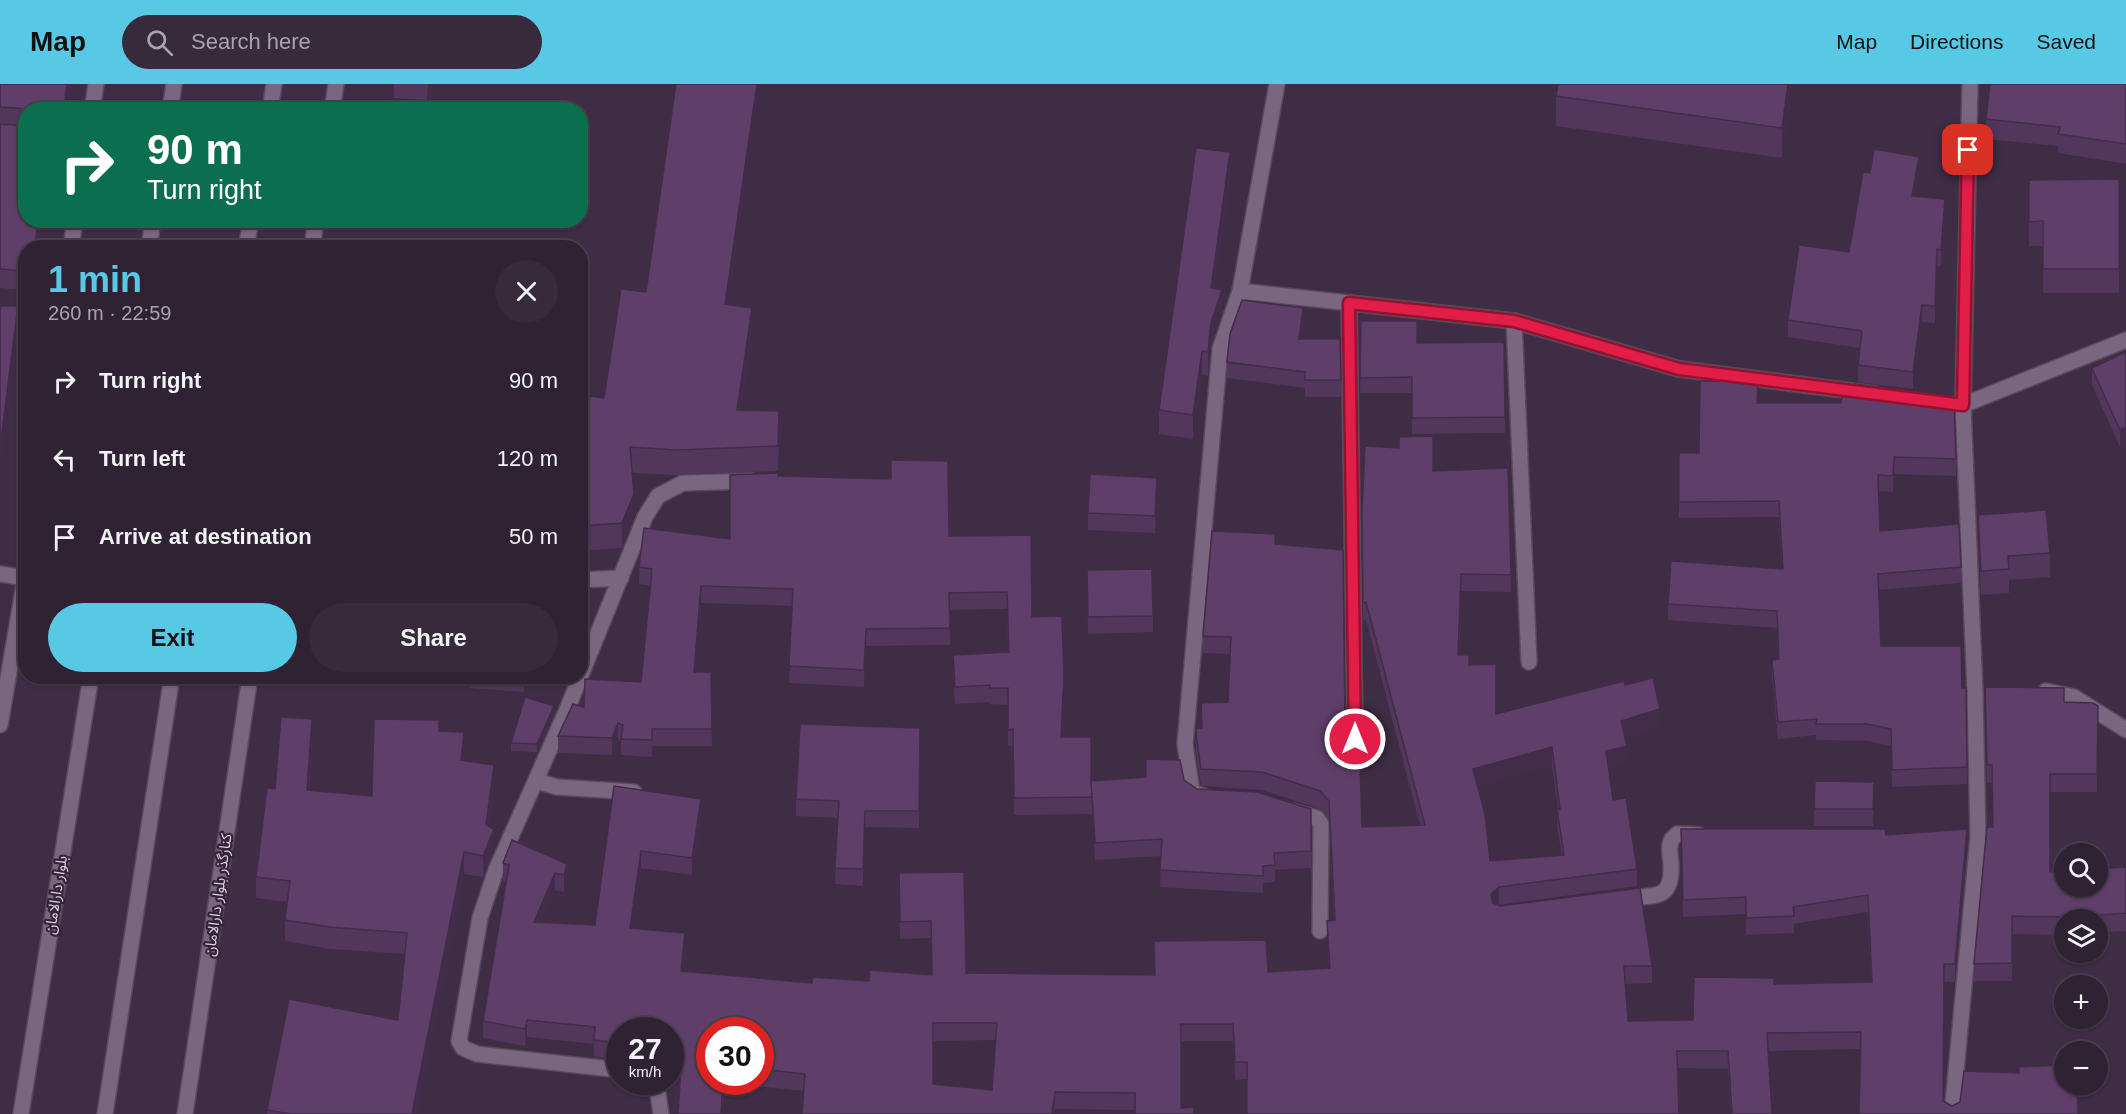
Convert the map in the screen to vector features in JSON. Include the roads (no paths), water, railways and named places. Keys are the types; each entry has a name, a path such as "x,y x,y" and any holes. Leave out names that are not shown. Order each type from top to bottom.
{"street":[{"path":"93,102 96,84"},
{"path":"171,102 174,84"},
{"path":"271,102 274,84"},
{"path":"333,102 336,84"},
{"path":"1218,797 1198,796 1192,792 1185,744 1220,349 1240,291 1277,84"},
{"path":"1952,1114 1981,692 1963,405 1970,84"},
{"path":"1240,291 1514,321 1679,369 1892,396"},
{"path":"1349,303 1355,739"},
{"path":"1514,321 1529,662"},
{"path":"1939,402 1963,405 2126,340"},
{"path":"588,657 645,517 657,496 683,483 762,481"},
{"path":"0,574 18,577"},
{"path":"588,580 621,579"},
{"path":"0,724 18,619"},
{"name":"بلوار دارالامان","path":"21,1114 90,684"},
{"path":"105,1114 171,684"},
{"name":"کنارگذر بلوار دارالامان","path":"185,1114 249,684"},
{"path":"577,684 496,870 480,918 459,1041 463,1048 477,1054 606,1068"},
{"path":"2032,692 2055,691 2074,697 2126,730"},
{"path":"536,781 557,787 646,792"},
{"path":"1280,807 1317,818 1321,824 1320,931"},
{"path":"1604,901 1662,893 1671,881 1672,839 1677,834 1712,835"},
{"path":"658,1095 661,1114"}]}
